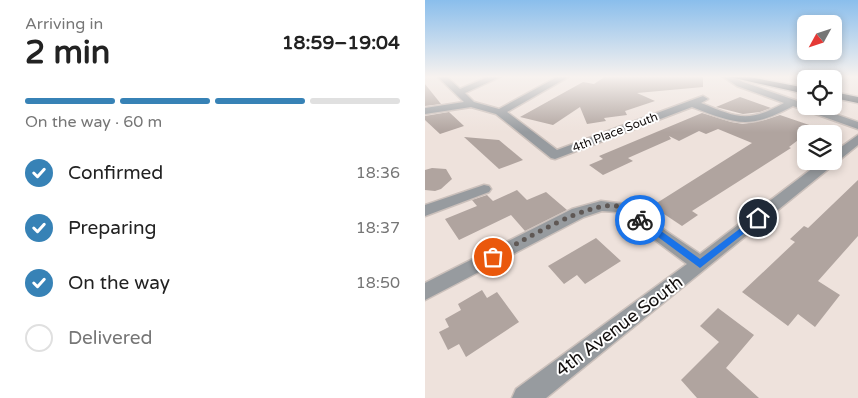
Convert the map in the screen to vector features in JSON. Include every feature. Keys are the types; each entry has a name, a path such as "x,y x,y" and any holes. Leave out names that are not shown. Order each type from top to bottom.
{"main road":[{"path":"842,97 858,100"}],"street":[{"path":"460,95 471,104"},
{"path":"425,111 471,104 500,112 532,95"},
{"path":"769,95 858,126"},
{"name":"4th Place South","path":"500,112 555,155 703,99"},
{"path":"691,103 741,120 750,121 792,103"},
{"path":"842,152 858,139"},
{"name":"4th Avenue South","path":"525,398 819,170"},
{"path":"425,211 484,189"},
{"path":"425,292 578,213 601,206 621,207 700,264"}],"building":[{"path":"425,95 433,95 441,104 425,106"},
{"path":"560,95 641,95 655,101 625,111 627,115 604,118 606,121 587,124 580,107 553,125 520,117"},
{"path":"740,97 771,108 760,112 743,114 716,107"},
{"path":"449,112 464,126 440,134 425,120 425,116"},
{"path":"702,113 743,124 780,115 809,125 797,125 797,141 789,147 791,148 692,211 698,215 682,226 652,206 752,143 718,129 706,134 699,131 679,141 669,136 671,139 628,158 633,161 603,175 589,165 603,159 599,156"},
{"path":"464,137 499,140 523,160 499,169"},
{"path":"432,168 446,169 452,179 441,189 435,191 425,190 425,170"},
{"path":"858,180 858,236 818,281 840,295 815,327 798,314 788,326 742,292 795,242 790,239 804,226 808,228"},
{"path":"517,190 527,200 546,192 567,210 525,231 511,215 459,240 445,219 477,206 472,200 487,195 493,201"},
{"path":"596,238 621,261 585,284 577,275 564,284 548,266"},
{"path":"482,290 487,298 497,292 519,322 466,357 459,344 448,350 439,332 449,327 445,319 461,310 458,304"},
{"path":"718,308 754,335 726,368 759,398 697,398 681,380 719,342 700,326"}],"way so far":[{"path":"493,257 578,213 601,206 621,207 640,220"}],"route":[{"path":"640,220 700,264 758,218"}]}
